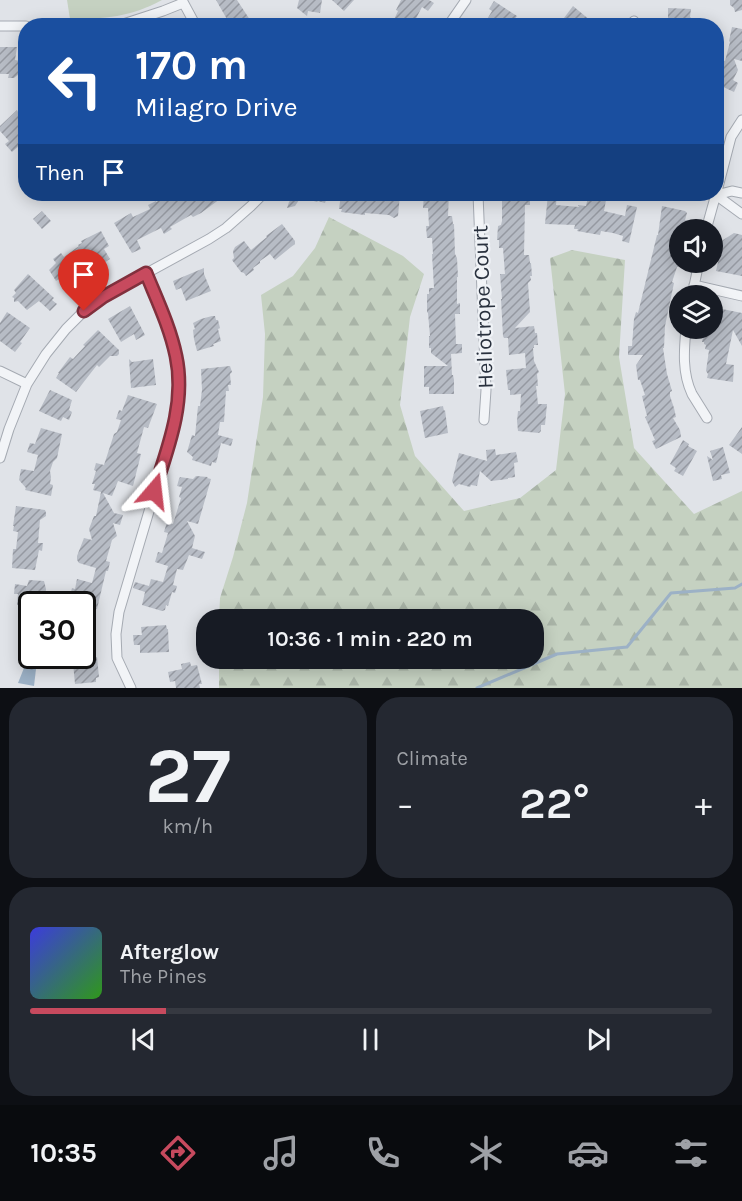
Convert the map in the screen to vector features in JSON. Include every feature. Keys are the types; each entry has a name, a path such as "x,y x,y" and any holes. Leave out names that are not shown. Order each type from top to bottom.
{"street":[{"path":"454,18 466,0"},
{"path":"142,18 182,2 191,18"},
{"path":"0,26 18,26"},
{"path":"724,162 731,137 742,120"},
{"path":"724,192 742,193"},
{"path":"724,200 742,214"},
{"path":"0,458 27,384 46,354 66,329 84,311 103,297 209,239 226,228 256,201"},
{"name":"Heliotrope Court","path":"478,201 486,390 484,420"},
{"path":"709,219 713,201"},
{"path":"131,688 117,658 116,633 119,612 175,424 179,379 177,358 171,337 146,273"},
{"path":"694,285 697,273"},
{"path":"723,292 742,296"},
{"path":"685,339 685,371 692,392 707,418"},
{"path":"0,371 27,384"}],"green space":[{"path":"67,0 162,0 151,6 117,16 70,18"},
{"path":"329,217 403,256 424,274 410,317 400,405 415,456 464,511 520,498 556,470 565,394 550,258 572,250 625,260 619,357 634,448 694,514 742,491 742,688 219,688 219,669 544,669 544,609 219,609 220,598 247,503 263,397 265,334 261,295 293,276 315,248"}],"water":[{"path":"24,669 36,669 34,686 18,683"}],"building":[{"path":"216,0 237,0 249,18 226,18"},
{"path":"299,0 322,0 320,13 308,11 307,16 297,8"},
{"path":"332,0 354,0 344,11"},
{"path":"401,0 429,0 434,3 428,11 422,7 416,18 395,18 398,11 396,10"},
{"path":"730,0 742,0 742,10 735,12 730,5"},
{"path":"494,1 517,16 516,18 488,18 492,11 489,9"},
{"path":"573,6 587,18 564,18"},
{"path":"668,8 691,9 691,18 668,18"},
{"path":"732,27 742,29 742,61 734,59 738,70 733,80 738,83 734,92 724,87 724,61"},
{"path":"0,47 17,47 15,60 18,61 18,75 14,78 8,78 9,74 0,74"},
{"path":"17,110 18,147 12,152 5,144 9,141 0,131 0,126"},
{"path":"217,201 201,213 193,217 191,215 170,227 172,229 164,234 161,228 137,240 141,249 132,253 114,223 131,213 133,217 150,209 148,205 156,202"},
{"path":"298,201 295,206 287,208 289,202"},
{"path":"340,201 399,201 398,216 394,218 389,215 341,212 342,209 339,209"},
{"path":"424,201 449,201 448,216 452,216 454,224 458,277 457,304 460,303 460,314 455,314 456,344 462,344 462,353 451,354 454,394 429,394 429,387 424,387 424,366 448,366 431,353 431,348 429,348 427,294 429,294 429,288 434,288 433,254 432,238 427,238 428,208 423,208"},
{"path":"502,201 530,201 530,205 525,205 524,255 529,255 531,263 532,276 528,283 530,312 515,328 534,326 535,333 537,333 538,345 534,345 533,348 534,361 539,372 537,374 538,386 536,386 538,404 547,404 545,425 541,425 539,433 518,431 517,421 521,394 510,395 510,390 508,390 506,370 526,368 525,353 509,355 508,338 503,336 500,274 505,274 503,248 499,248 499,240 497,240 498,226 502,221"},
{"path":"547,201 556,201 556,205 579,207 578,205 586,206 587,201 606,201 604,211 625,216 627,205 637,207 629,243 622,241 623,236 613,233 601,231 600,235 577,231 578,229 574,229 575,225 545,224"},
{"path":"662,206 687,213 685,219 669,219 669,273 675,273 672,282 674,285 669,285 669,307 663,348 672,391 670,396 676,417 673,418 681,437 656,449 652,441 655,440 645,417 647,416 642,396 645,395 640,380 638,380 636,365 643,355 628,355 628,346 632,346 634,319 636,312 638,313 658,235"},
{"path":"42,211 51,221 42,229 33,219"},
{"path":"282,224 295,244 275,260 270,254 246,276 232,260 235,247 244,241 251,250"},
{"path":"101,231 109,246 104,249 110,259 102,264 98,258 81,268 74,275 81,284 72,290 62,277 56,281 49,270 56,263 53,259 61,253 64,257 79,246 81,241"},
{"path":"734,233 742,235 742,276 723,272 723,240"},
{"path":"204,268 211,291 186,301 181,288 176,290 173,281"},
{"path":"28,274 54,298 52,300 57,304 50,311 39,301 27,310 18,301 14,302 12,297 16,293 14,290"},
{"path":"130,306 145,335 136,340 134,334 121,342 108,319"},
{"path":"723,309 742,313 742,346 733,330 726,364 734,365 733,382 707,378 709,350 705,349 706,345 702,342 703,339 723,339"},
{"path":"7,312 30,328 15,352 0,341 0,323"},
{"path":"212,316 218,320 221,341 213,344 214,346 197,351 193,323"},
{"path":"98,330 119,350 119,354 110,356 99,367 97,365 76,392 56,378 70,357 73,359"},
{"path":"129,359 132,362 153,359 156,385 131,388"},
{"path":"230,366 231,385 228,385 229,391 226,391 224,422 220,422 218,435 233,439 231,446 221,443 216,463 212,462 211,466 192,460 193,457 187,452 192,435 195,436 202,390 201,369"},
{"path":"50,390 72,400 69,420 63,417 61,421 39,411"},
{"path":"128,395 157,404 148,428 144,427 137,453 141,454 133,486 118,481 112,496 103,493 114,513 123,515 120,525 113,523 117,536 112,540 106,561 110,562 108,571 106,571 96,609 96,591 71,591 72,588 75,589 77,579 92,583 96,568 79,563 77,556 84,538 92,540 89,529 96,516 101,492 93,490 95,484 92,484 96,471 94,470 96,463 104,465 121,420 116,419 119,410 122,411"},
{"path":"443,406 448,433 425,438 420,411"},
{"path":"742,427 742,454 729,445"},
{"path":"41,428 62,434 57,458 50,471 50,484 53,485 51,496 25,490 26,488 19,480 21,469 34,471 38,455 27,452 30,443 35,444"},
{"path":"683,440 697,451 683,476 674,471 676,468 670,464"},
{"path":"723,447 730,473 721,475 722,479 713,481 707,456 713,460 710,451"},
{"path":"495,449 496,455 516,452 518,462 514,463 515,477 491,481 480,471 477,486 459,484 455,487 452,481 459,453 487,461 486,450"},
{"path":"196,476 211,479 198,524 187,521 195,536 192,548 205,552 202,559 189,555 183,570 177,569 173,585 177,586 175,593 172,592 165,610 142,605 145,592 133,588 135,582 149,586 151,579 163,582 168,566 155,562 158,552 162,553 168,533 164,532 167,522 173,524 181,498 179,497 182,487 177,486 179,479 180,477 193,479"},
{"path":"16,506 45,510 46,513 46,516 40,520 38,543 43,543 42,551 39,550 35,570 12,568 13,549 16,549 18,532 13,531"},
{"path":"29,580 44,581 46,591 18,591 18,594 14,594 15,584 27,586"},
{"path":"166,625 169,652 140,653 140,645 134,645 133,635 142,635 141,627"},
{"path":"97,657 99,677 96,678 96,682 75,684 74,669 96,669"},
{"path":"190,662 191,666 196,665 202,684 199,684 200,688 176,688 175,681 170,682 168,672 182,669 181,664"}],"waterway":[{"path":"477,688 557,654 627,647 671,593 735,588 742,584"}],"route":[{"path":"84,311 103,297 146,273 171,337 177,358 179,379 175,424 154,491"}]}
